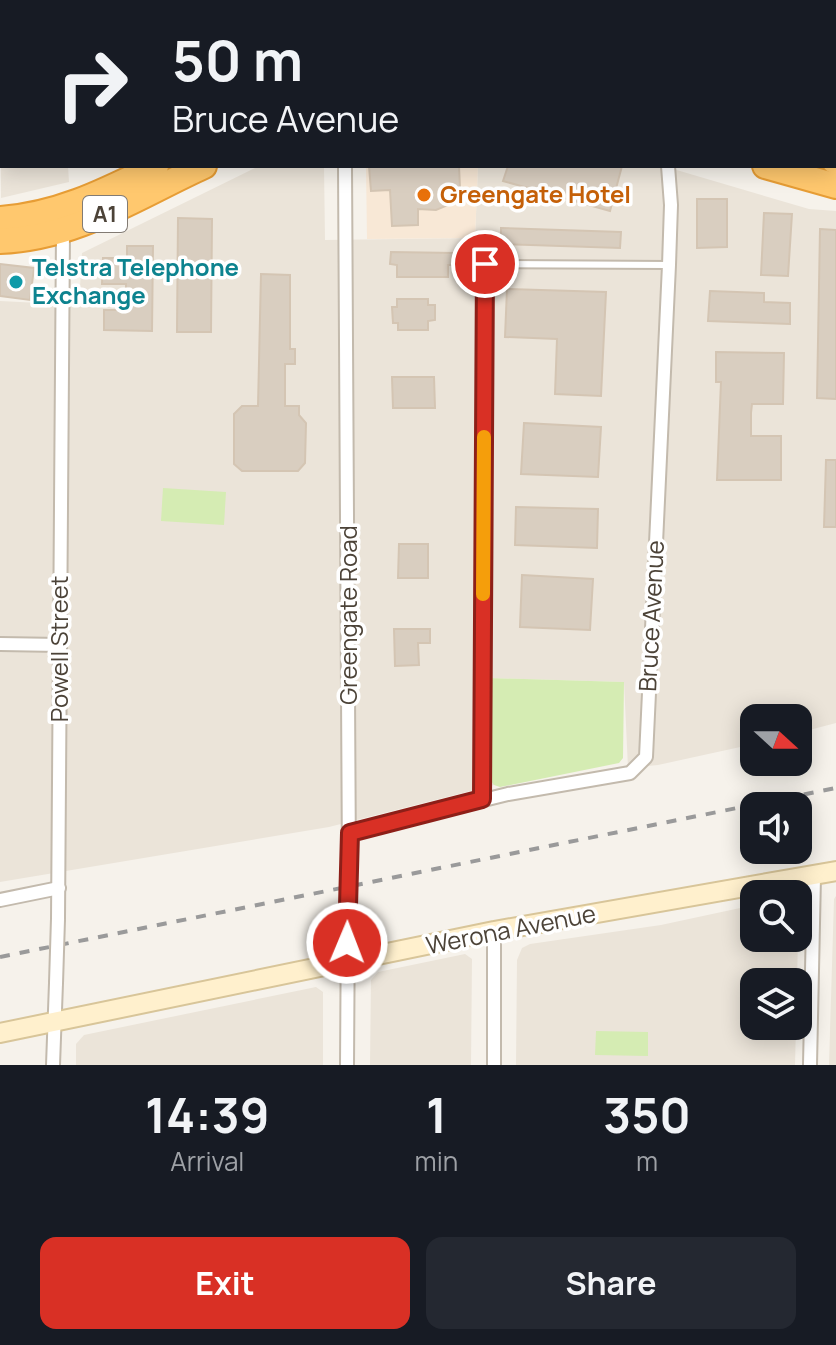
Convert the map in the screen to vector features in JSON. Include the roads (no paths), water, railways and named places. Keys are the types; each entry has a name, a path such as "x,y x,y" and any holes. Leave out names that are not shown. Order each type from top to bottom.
{"highway":[{"name":"A1","path":"0,219 57,210 97,195 152,168"},
{"name":"A1","path":"0,241 63,232 200,168"},
{"path":"772,168 836,186"}],"street":[{"name":"Greengate Road","path":"345,168 350,833 347,1065"},
{"name":"Bruce Avenue","path":"350,833 482,799 630,773 646,757 669,265 671,205 668,168"},
{"name":"Powell Street","path":"53,1065 59,888 63,232"},
{"path":"0,644 60,645"},
{"name":"Werona Avenue","path":"0,1033 494,931 836,871"},
{"path":"810,1065 814,876"},
{"path":"0,900 59,888"},
{"path":"494,931 494,1065"}],"lane":[{"path":"482,799 485,264 669,265"}],"railway":[{"path":"0,957 836,788"}],"place":[{"name":"Greengate Hotel","path":"424,195"},
{"name":"Telstra Telephone Exchange","path":"16,282"}]}
